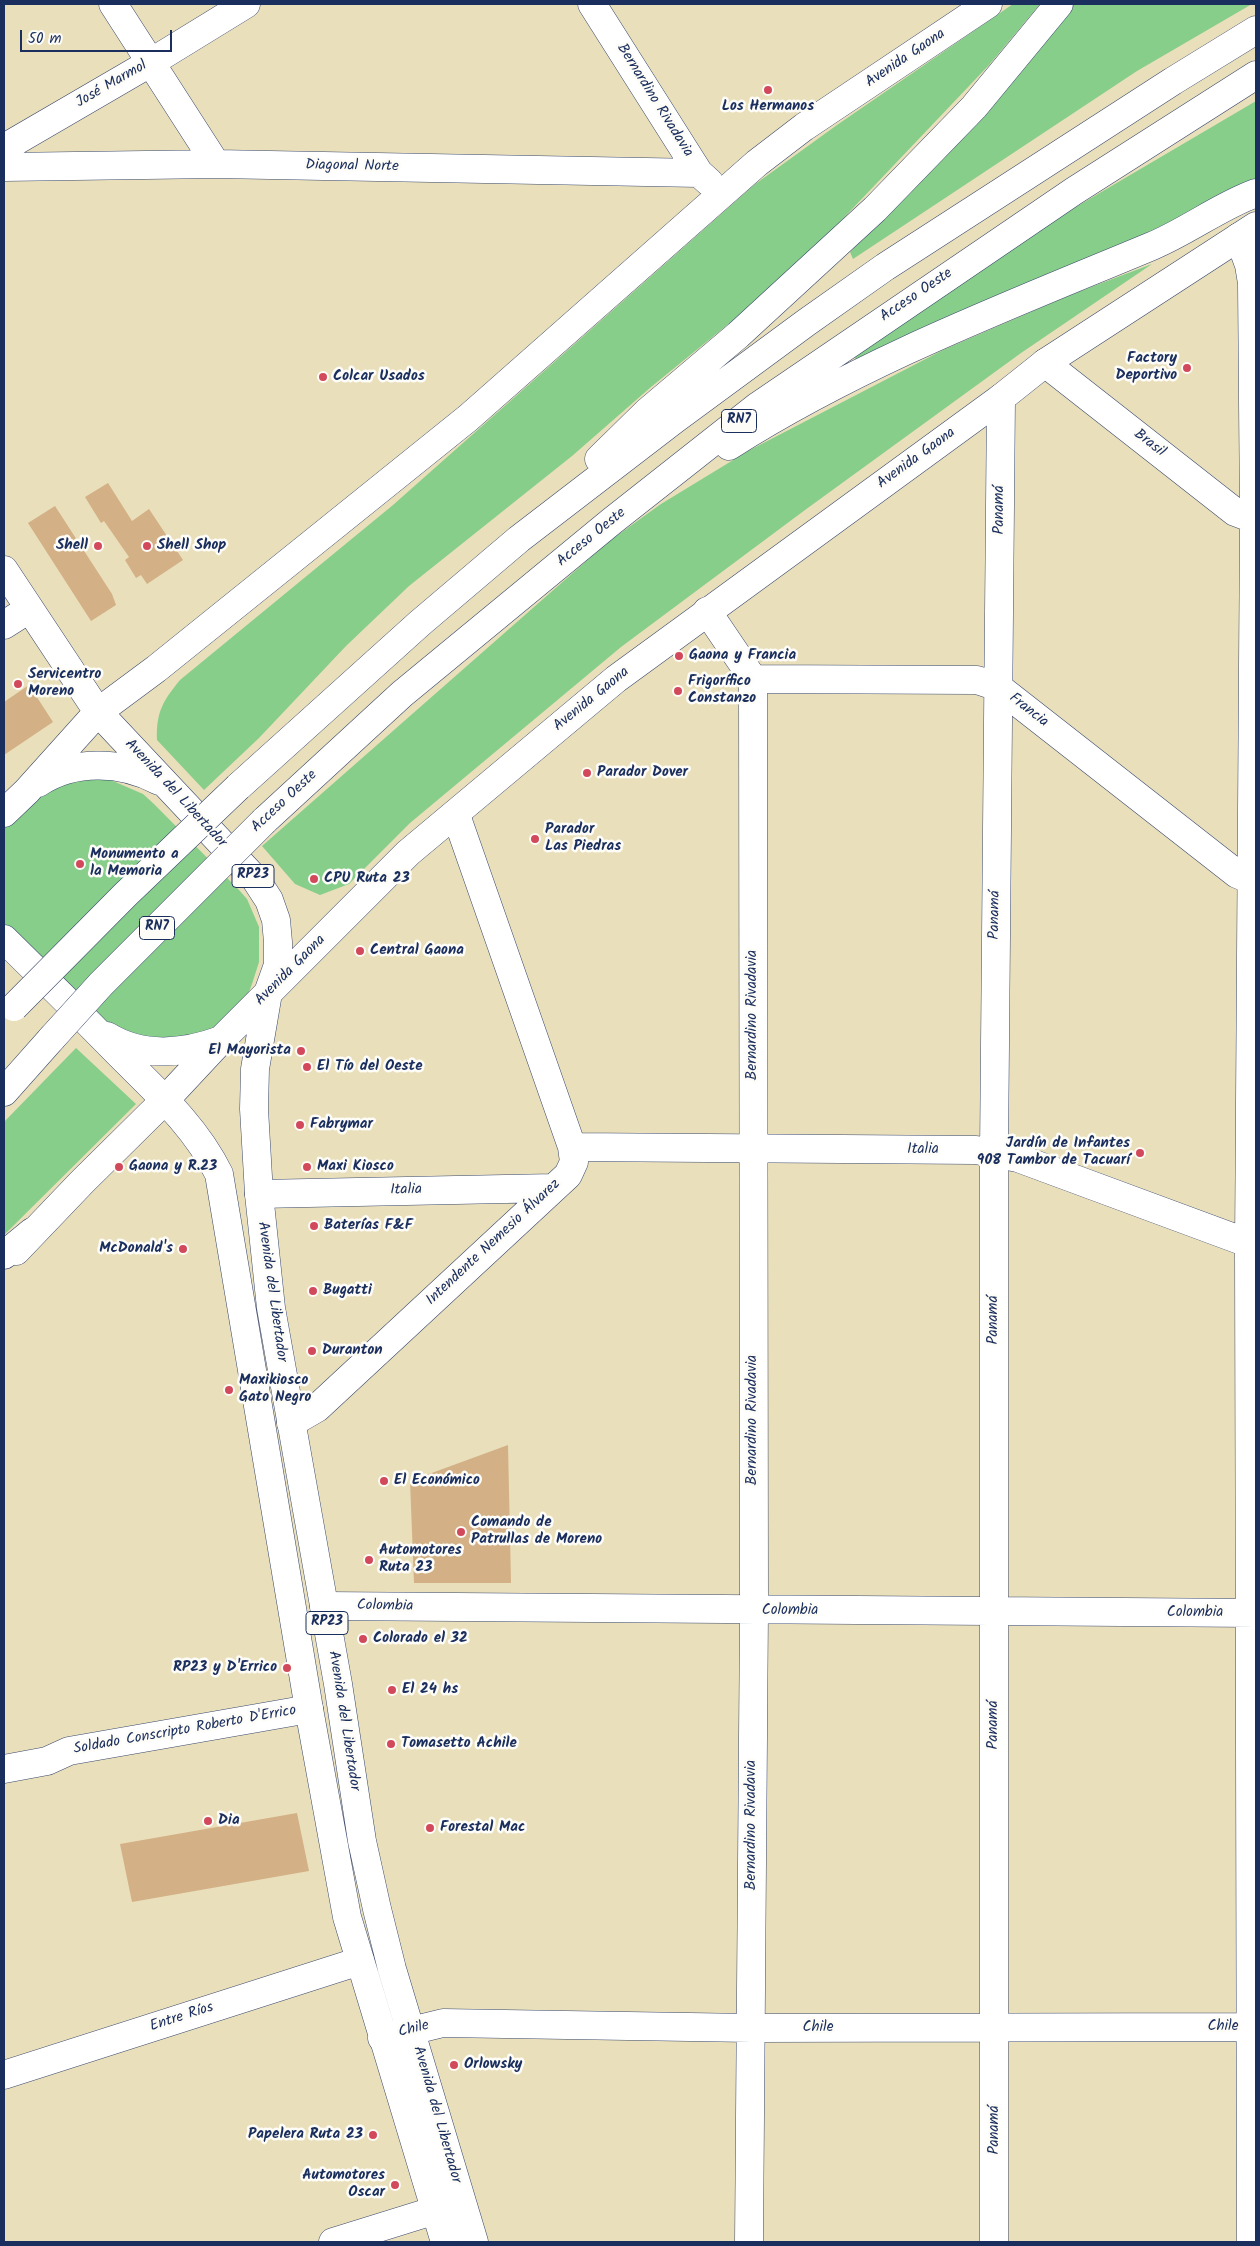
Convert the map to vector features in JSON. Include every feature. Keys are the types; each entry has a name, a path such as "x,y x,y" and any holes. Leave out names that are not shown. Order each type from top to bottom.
{"main road":[{"path":"113,4 216,164"},
{"name":"José Marmol","path":"4,148 246,4"},
{"name":"Bernardino Rivadavia","path":"592,4 700,173 722,194"},
{"name":"Avenida Gaona","path":"4,814 98,712 156,669 468,418 722,194 804,127 988,4"},
{"path":"519,539 646,412 738,335 875,209 974,107 1059,4"},
{"name":"RN7","path":"9,1012 125,895 238,786 420,623 519,539 807,322 1017,181 1256,30"},
{"name":"Acceso Oeste","path":"4,1092 101,984 264,821 402,694 612,521 758,406 1074,191 1256,75"},
{"name":"Diagonal Norte","path":"4,168 216,164 700,173"},
{"path":"612,521 734,443 839,382 952,330 1154,246 1256,193"},
{"path":"1248,231 1249,265 1252,283 1255,520 1253,1245 1254,2027 1251,2242"},
{"name":"Avenida Gaona","path":"4,1265 32,1232 408,853 456,815 616,679 1001,398 1045,362 1248,231"},
{"name":"Brasil","path":"1045,362 1235,512 1255,520"},
{"name":"Panamá","path":"994,2242 994,1152 1001,398"},
{"name":"Avenida del Libertador","path":"4,570 98,712 256,880 269,900 276,920 278,965 268,993 255,1069 254,1109 258,1194 271,1308 324,1606 368,1870 392,1969 412,2030 474,2242"},
{"path":"4,625 29,609"},
{"path":"707,611 752,678"},
{"name":"Bernardino Rivadavia","path":"749,2242 754,1611 752,678"},
{"name":"Francia","path":"752,678 977,680 998,687 1237,874 1254,881"},
{"path":"27,791 56,774 72,769 96,766 121,767 137,771 167,786"},
{"name":"Intendente Nemesio Álvarez","path":"291,1423 317,1408 568,1175 574,1162 572,1147 456,815"},
{"name":"Avenida del Libertador","path":"4,939 165,1100 194,1133 210,1156 219,1174 309,1709 347,1917 445,2242"},
{"path":"95,1029 114,1040 135,1048 157,1052 179,1052 201,1048 222,1040"},
{"name":"Italia","path":"572,1147 976,1150 994,1152 1018,1158 1253,1245"},
{"name":"Italia","path":"258,1194 554,1188"},
{"path":"4,1255 32,1232"},
{"name":"Colombia","path":"324,1606 754,1611 1254,1613"},
{"name":"Soldado Conscripto Roberto D'Errico","path":"4,1769 47,1760 69,1751 309,1709"},
{"name":"Entre Ríos","path":"4,2075 360,1961"},
{"name":"Chile","path":"382,2038 443,2023 751,2028 1254,2027"},
{"path":"333,2242 436,2210"}],"green space":[{"path":"1013,4 1040,4 989,65 836,226 748,308 651,387 572,456 409,586 346,646 259,738 204,790 157,740 159,714 169,694 180,680 393,505 754,185 837,125"},
{"path":"1072,4 1252,4 1137,71 853,259 850,252 914,187"},
{"path":"1256,101 1256,181 1158,230 857,361 854,357 1069,211"},
{"path":"1152,264 1021,353 621,647 410,823 349,884 320,895 295,884 262,846 608,542 661,504 748,451 943,350 1070,295"},
{"path":"106,778 143,794 154,804 247,899 259,927 259,962 248,994 218,1030 186,1044 112,1031 4,925 4,826 12,815 57,781"},
{"path":"76,1048 136,1104 4,1235 4,1122"}],"building":[{"name":"Shell Shop","path":"108,483 132,521 149,509 183,560 147,584 141,575 136,578 125,560 129,557 104,521 101,523 85,497"},
{"path":"55,506 112,594 116,605 91,621 28,523"},
{"path":"29,685 53,722 4,755 4,702"},
{"name":"Comando de Patrullas de Moreno","path":"508,1445 511,1583 414,1583 410,1481"},
{"path":"297,1813 309,1871 132,1902 120,1844"}],"place":[{"name":"Los Hermanos","path":"768,90"},
{"name":"Factory Deportivo","path":"1187,368"},
{"name":"Colcar Usados","path":"323,377"},
{"name":"Shell","path":"98,546"},
{"name":"Shell Shop","path":"147,546"},
{"name":"Gaona y Francia","path":"679,656"},
{"name":"Servicentro Moreno","path":"18,684"},
{"name":"Frigorífico Constanzo","path":"678,691"},
{"name":"Parador Dover","path":"587,773"},
{"name":"Parador Las Piedras","path":"535,839"},
{"name":"Monumento a la Memoria","path":"80,864"},
{"name":"CPU Ruta 23","path":"314,879"},
{"name":"Central Gaona","path":"360,951"},
{"name":"El Mayorista","path":"301,1051"},
{"name":"El Tío del Oeste","path":"307,1067"},
{"name":"Fabrymar","path":"300,1125"},
{"name":"Jardín de Infantes 908 Tambor de Tacuarí","path":"1140,1153"},
{"name":"Gaona y R.23","path":"119,1167"},
{"name":"Maxi Kiosco","path":"307,1167"},
{"name":"Baterías F&F","path":"314,1226"},
{"name":"McDonald's","path":"183,1249"},
{"name":"Bugatti","path":"313,1291"},
{"name":"Duranton","path":"312,1351"},
{"name":"Maxikiosco Gato Negro","path":"229,1390"},
{"name":"El Económico","path":"384,1481"},
{"name":"Comando de Patrullas de Moreno","path":"461,1532"},
{"name":"Automotores Ruta 23","path":"369,1560"},
{"name":"Colorado el 32","path":"363,1639"},
{"name":"RP23 y D'Errico","path":"287,1668"},
{"name":"El 24 hs","path":"392,1690"},
{"name":"Tomasetto Achile","path":"391,1744"},
{"name":"Dia","path":"208,1821"},
{"name":"Forestal Mac","path":"430,1828"},
{"name":"Orlowsky","path":"454,2065"},
{"name":"Papelera Ruta 23","path":"373,2135"},
{"name":"Automotores Oscar","path":"395,2185"}]}
